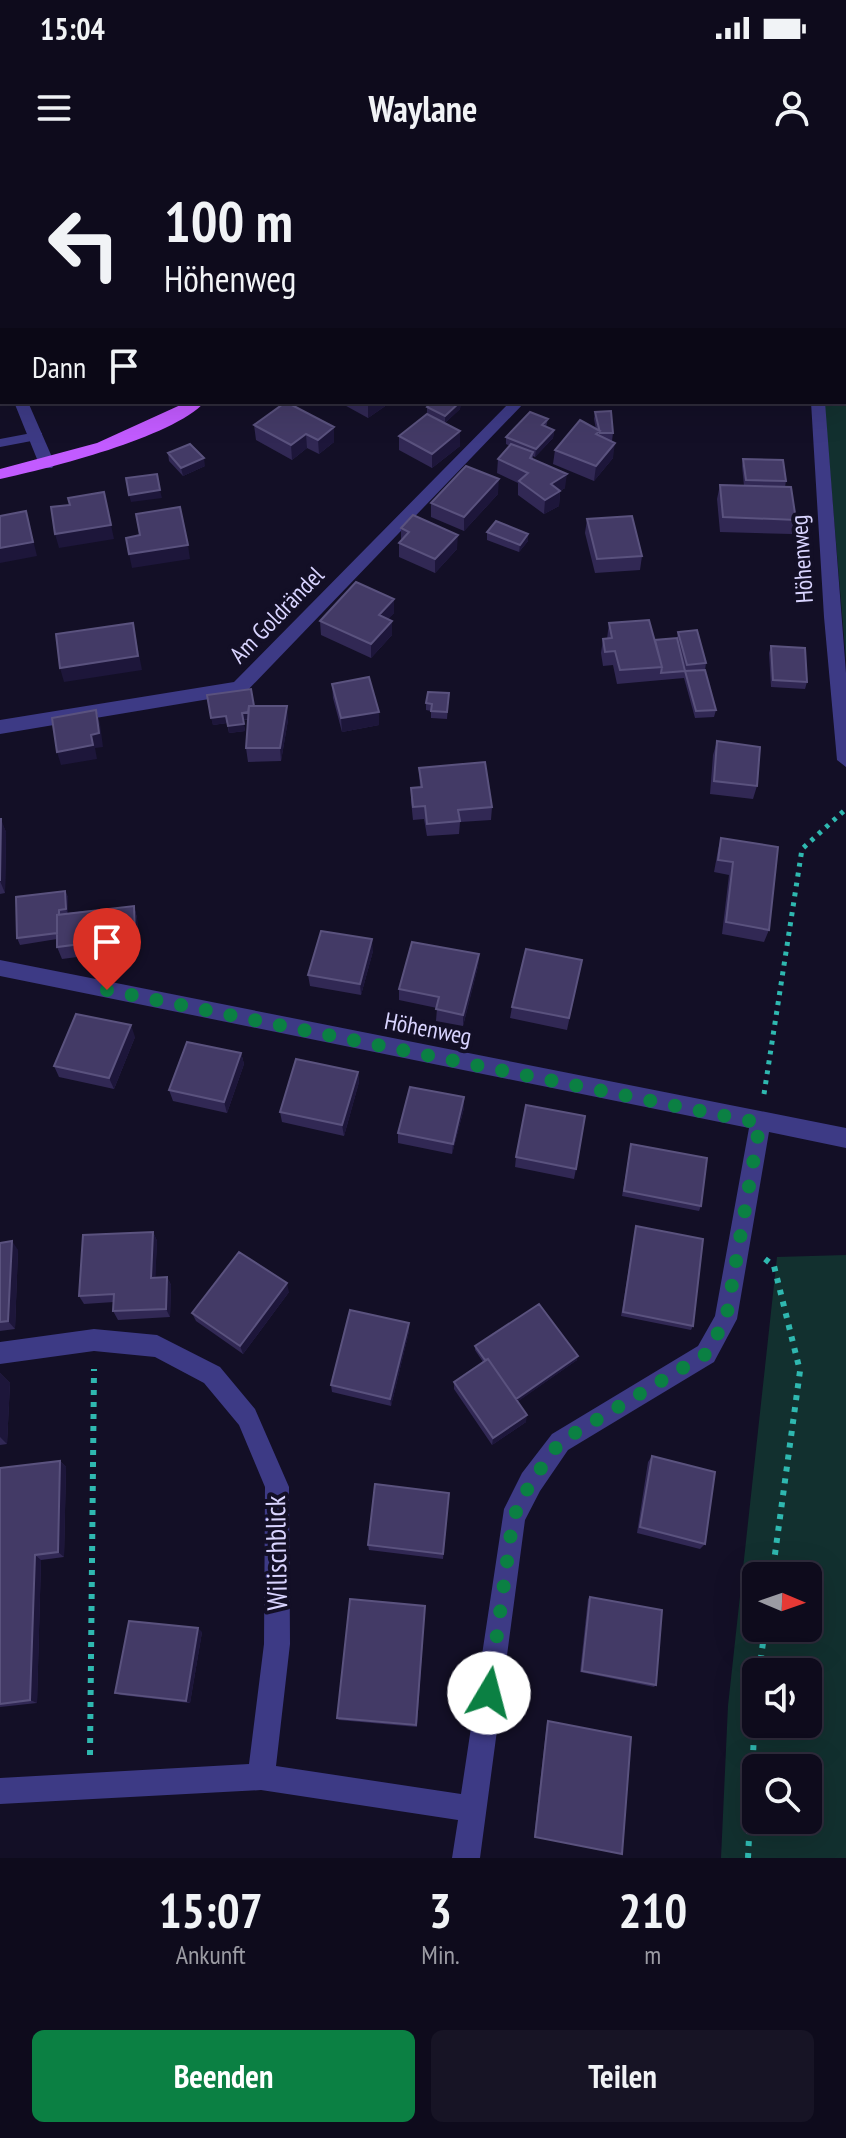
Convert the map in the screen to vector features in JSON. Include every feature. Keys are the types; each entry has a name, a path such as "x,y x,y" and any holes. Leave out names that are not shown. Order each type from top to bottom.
{"main road":[{"path":"0,474 47,464 146,432 195,404"}],"street":[{"path":"22,404 47,464"},
{"name":"Am Goldrändel","path":"0,727 239,688 516,404"},
{"name":"Höhenweg","path":"818,404 832,617 846,760"},
{"name":"Höhenweg","path":"0,968 846,1138"},
{"path":"466,1858 513,1518 531,1482 560,1442 706,1354 726,1319 742,1241 760,1123"},
{"name":"Wilischblick","path":"0,1353 94,1340 157,1346 212,1375 247,1417 277,1487 277,1644 261,1777"},
{"path":"0,1791 261,1777 472,1809"}],"lane":[{"path":"0,443 37,436"}],"path":[{"path":"760,1123 802,849 846,809"},
{"path":"742,1241 774,1266 800,1371 774,1562"},
{"path":"90,1786 94,1340"},
{"path":"748,1858 754,1738"}],"green space":[{"path":"824,404 846,404 846,660"},
{"path":"846,1255 846,1858 721,1858 728,1706 742,1578 742,1642 822,1642 822,1562 744,1562 777,1257"}],"building":[{"path":"283,404 290,404 334,427 318,440 306,434 291,445 254,425"},
{"path":"430,404 458,404 445,416 427,407"},
{"path":"611,411 613,433 600,433 595,412"},
{"path":"530,412 548,419 542,425 554,430 536,449 506,437"},
{"path":"427,414 460,431 432,454 399,436"},
{"path":"580,420 600,431 596,434 615,443 596,466 555,450"},
{"path":"190,444 204,458 181,468 168,453"},
{"path":"511,444 533,452 530,458 567,474 551,484 560,491 545,500 519,481 528,473 498,459"},
{"path":"743,459 783,460 786,481 746,480"},
{"path":"466,466 499,479 464,517 431,503"},
{"path":"157,474 160,490 129,495 126,478"},
{"path":"720,485 791,487 796,520 723,517"},
{"path":"104,492 111,525 55,534 51,507 70,505 68,498"},
{"path":"180,507 188,545 129,554 126,538 140,535 136,514"},
{"path":"26,511 33,542 0,548 0,516"},
{"path":"413,515 458,535 435,559 399,543 409,532 401,528"},
{"path":"632,516 642,556 597,559 587,519"},
{"path":"496,521 528,534 520,545 487,532"},
{"path":"356,582 394,599 379,615 392,621 371,644 320,621"},
{"path":"649,620 662,667 620,670 615,651 605,652 603,639 612,638 609,623"},
{"path":"133,623 138,656 60,668 56,634"},
{"path":"697,630 706,663 687,665 678,632"},
{"path":"677,638 685,671 661,673 655,640"},
{"path":"771,646 805,648 807,682 773,680"},
{"path":"705,670 716,710 696,711 685,671"},
{"path":"369,677 379,712 341,718 332,684"},
{"path":"251,689 254,706 249,706 248,712 242,713 244,724 228,726 226,716 211,718 207,695"},
{"path":"428,692 449,693 447,712 431,711 432,704 426,703"},
{"path":"249,706 287,706 280,748 246,748"},
{"path":"96,710 99,733 91,735 93,745 57,752 52,718"},
{"path":"717,741 760,747 757,786 714,781"},
{"path":"485,762 492,807 458,810 460,821 427,824 425,806 413,807 411,788 422,787 419,768"},
{"path":"721,838 778,847 769,930 726,922 733,862 718,860"},
{"path":"65,891 66,909 59,910 57,915 57,933 17,938 16,897"},
{"path":"134,906 135,937 57,947 57,915"},
{"path":"321,931 372,939 360,984 308,975"},
{"path":"412,942 479,954 463,1015 436,1009 439,997 399,989"},
{"path":"526,949 582,960 569,1018 512,1007"},
{"path":"76,1014 131,1025 109,1078 54,1066"},
{"path":"187,1042 241,1053 224,1102 169,1090"},
{"path":"296,1059 358,1072 342,1125 280,1112"},
{"path":"410,1087 464,1097 453,1144 398,1133"},
{"path":"526,1105 585,1116 576,1169 516,1157"},
{"path":"631,1144 707,1158 701,1206 624,1191"},
{"path":"636,1226 703,1239 693,1326 623,1312"},
{"path":"153,1232 151,1278 167,1277 166,1309 113,1311 114,1294 79,1296 83,1235"},
{"path":"12,1241 8,1321 0,1322 0,1243"},
{"path":"239,1252 287,1283 240,1346 192,1313"},
{"path":"539,1304 578,1356 516,1399 475,1346"},
{"path":"350,1310 409,1323 390,1399 331,1385"},
{"path":"488,1359 527,1415 493,1438 454,1382"},
{"path":"652,1456 715,1472 705,1544 640,1527"},
{"path":"60,1461 58,1552 35,1555 30,1700 0,1704 0,1468"},
{"path":"375,1484 449,1493 443,1554 368,1545"},
{"path":"590,1597 662,1610 656,1685 582,1671"},
{"path":"350,1599 425,1606 416,1725 337,1718"},
{"path":"129,1621 198,1628 186,1701 115,1693"},
{"path":"548,1721 631,1737 622,1854 535,1837"}],"route":[{"path":"107,990 760,1123 742,1241 726,1319 706,1354 560,1442 531,1482 513,1518 489,1693"}]}
